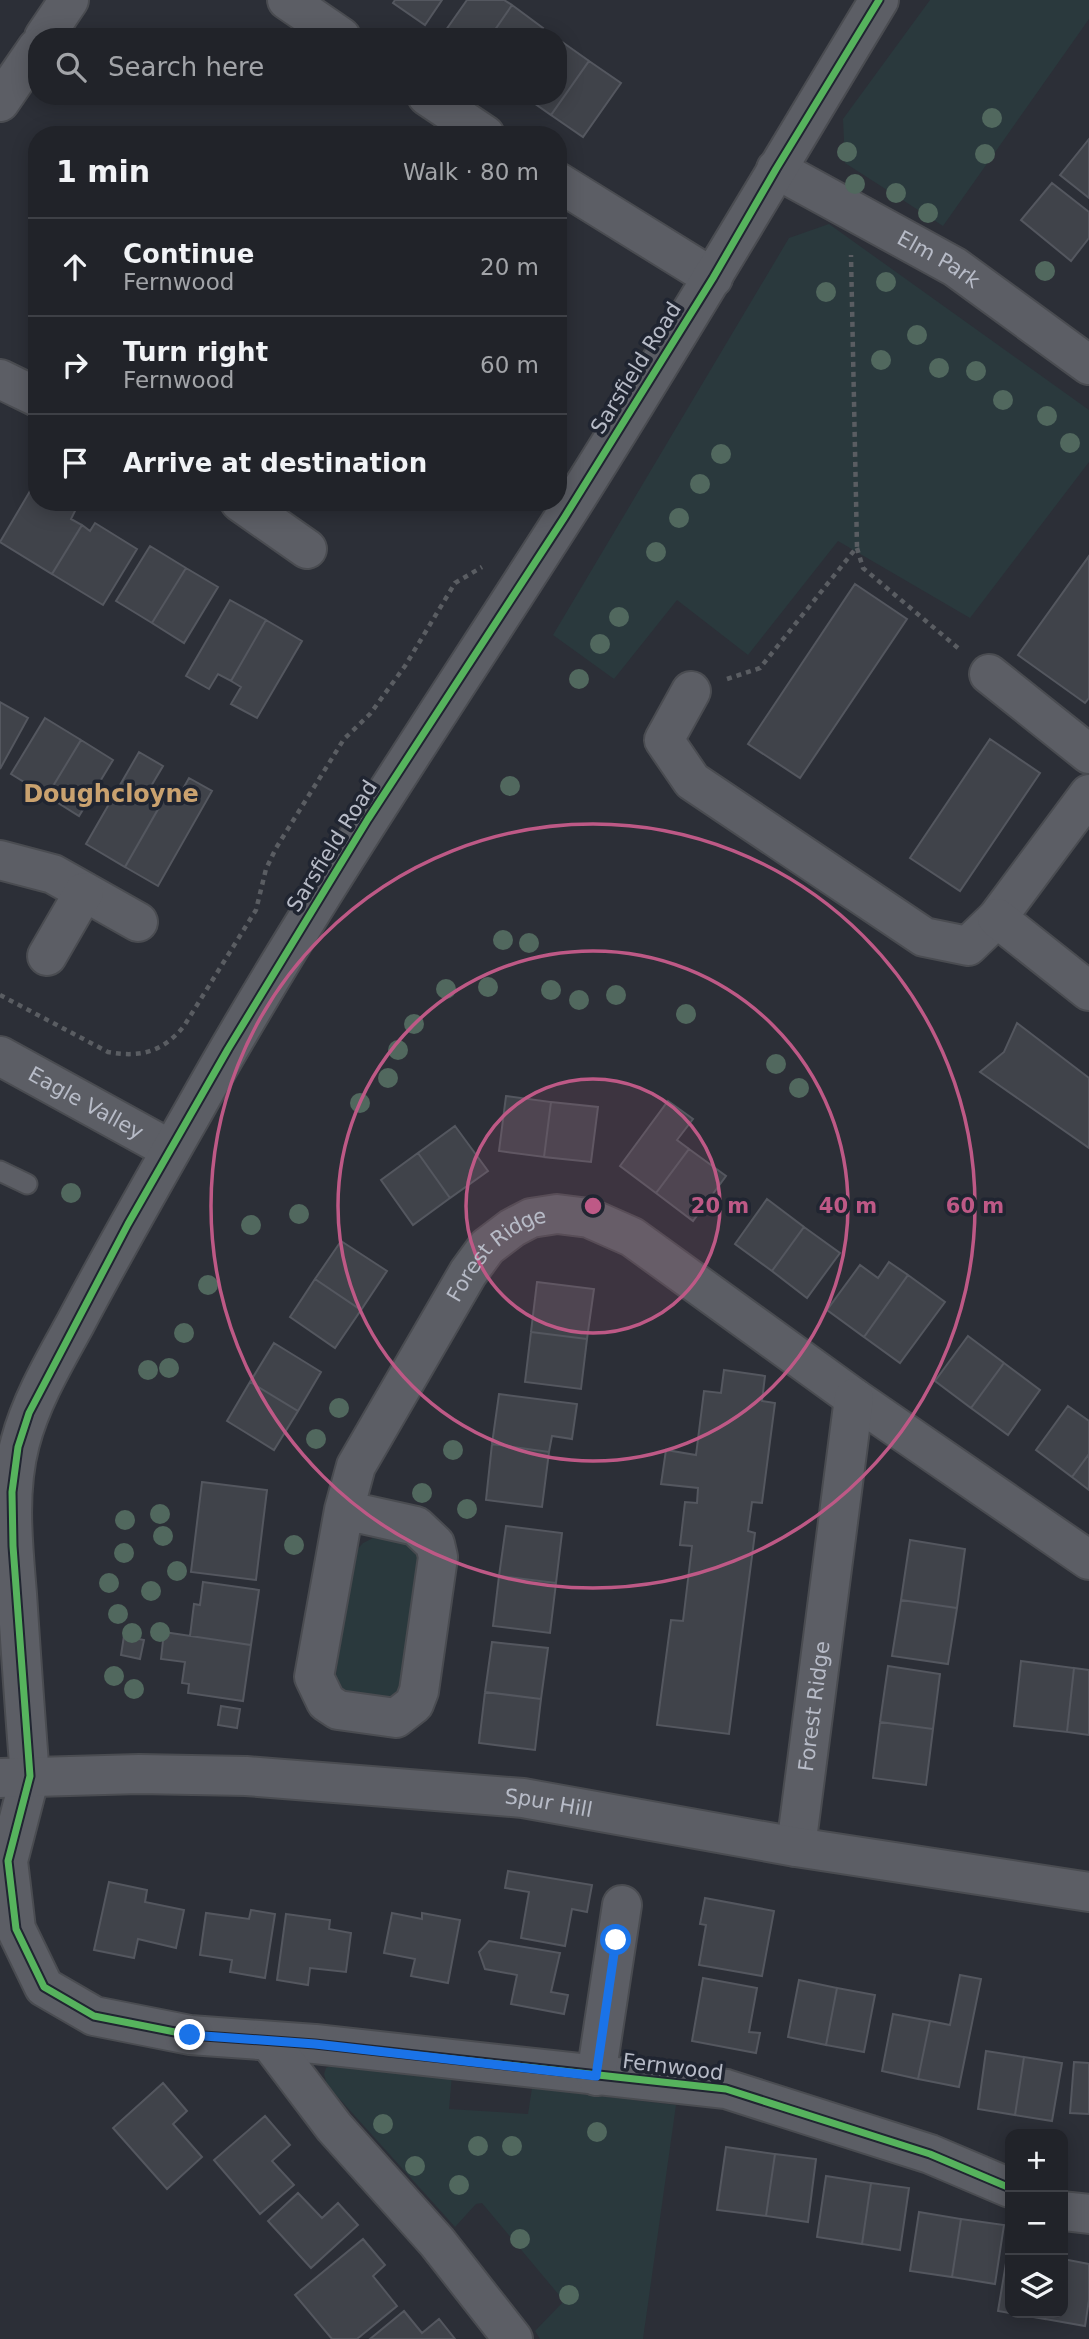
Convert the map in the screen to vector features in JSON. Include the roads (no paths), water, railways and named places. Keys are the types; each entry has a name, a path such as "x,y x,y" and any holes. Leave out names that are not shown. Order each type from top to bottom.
{"street":[{"path":"50,28 69,0"},
{"path":"287,0 328,28"},
{"name":"Sarsfield Road","path":"15,1777 12,1492 18,1447 42,1385 128,1224 228,1049 361,830 564,518 713,278 879,0"},
{"path":"0,102 28,61"},
{"path":"438,105 463,126"},
{"name":"Elm Park","path":"776,169 955,267 1089,365"},
{"path":"567,188 713,278"},
{"path":"0,379 28,393"},
{"path":"253,511 307,549"},
{"path":"989,674 1089,754"},
{"path":"691,691 664,740 692,781 923,937 968,946 998,918 1089,793"},
{"path":"0,860 53,874 138,922"},
{"path":"47,956 85,892"},
{"path":"998,918 1089,991"},
{"name":"Eagle Valley","path":"0,1056 172,1150"},
{"name":"Forest Ridge","path":"344,1510 416,1526 435,1544 438,1557 419,1690 414,1704 396,1718 338,1710 326,1703 314,1677 344,1510 356,1466 468,1273 488,1247 512,1228 531,1218 556,1214 589,1218 632,1237 854,1398 1089,1560"},
{"name":"Forest Ridge","path":"796,1847 854,1398"},
{"name":"Spur Hill","path":"15,1777 246,1776 523,1798 796,1847 1089,1892"},
{"name":"Fernwood","path":"15,1777 19,1811 8,1861 16,1929 44,1987 94,2016 190,2035 315,2044 726,2089 930,2154 1005,2186"},
{"name":"Fernwood","path":"596,2076 622,1905"},
{"path":"269,2041 334,2127 437,2242 513,2339"},
{"path":"1068,2212 1089,2214"}],"lane":[{"path":"0,1171 27,1184"}],"district":[{"name":"Doughcloyne","path":"111,794"}]}
